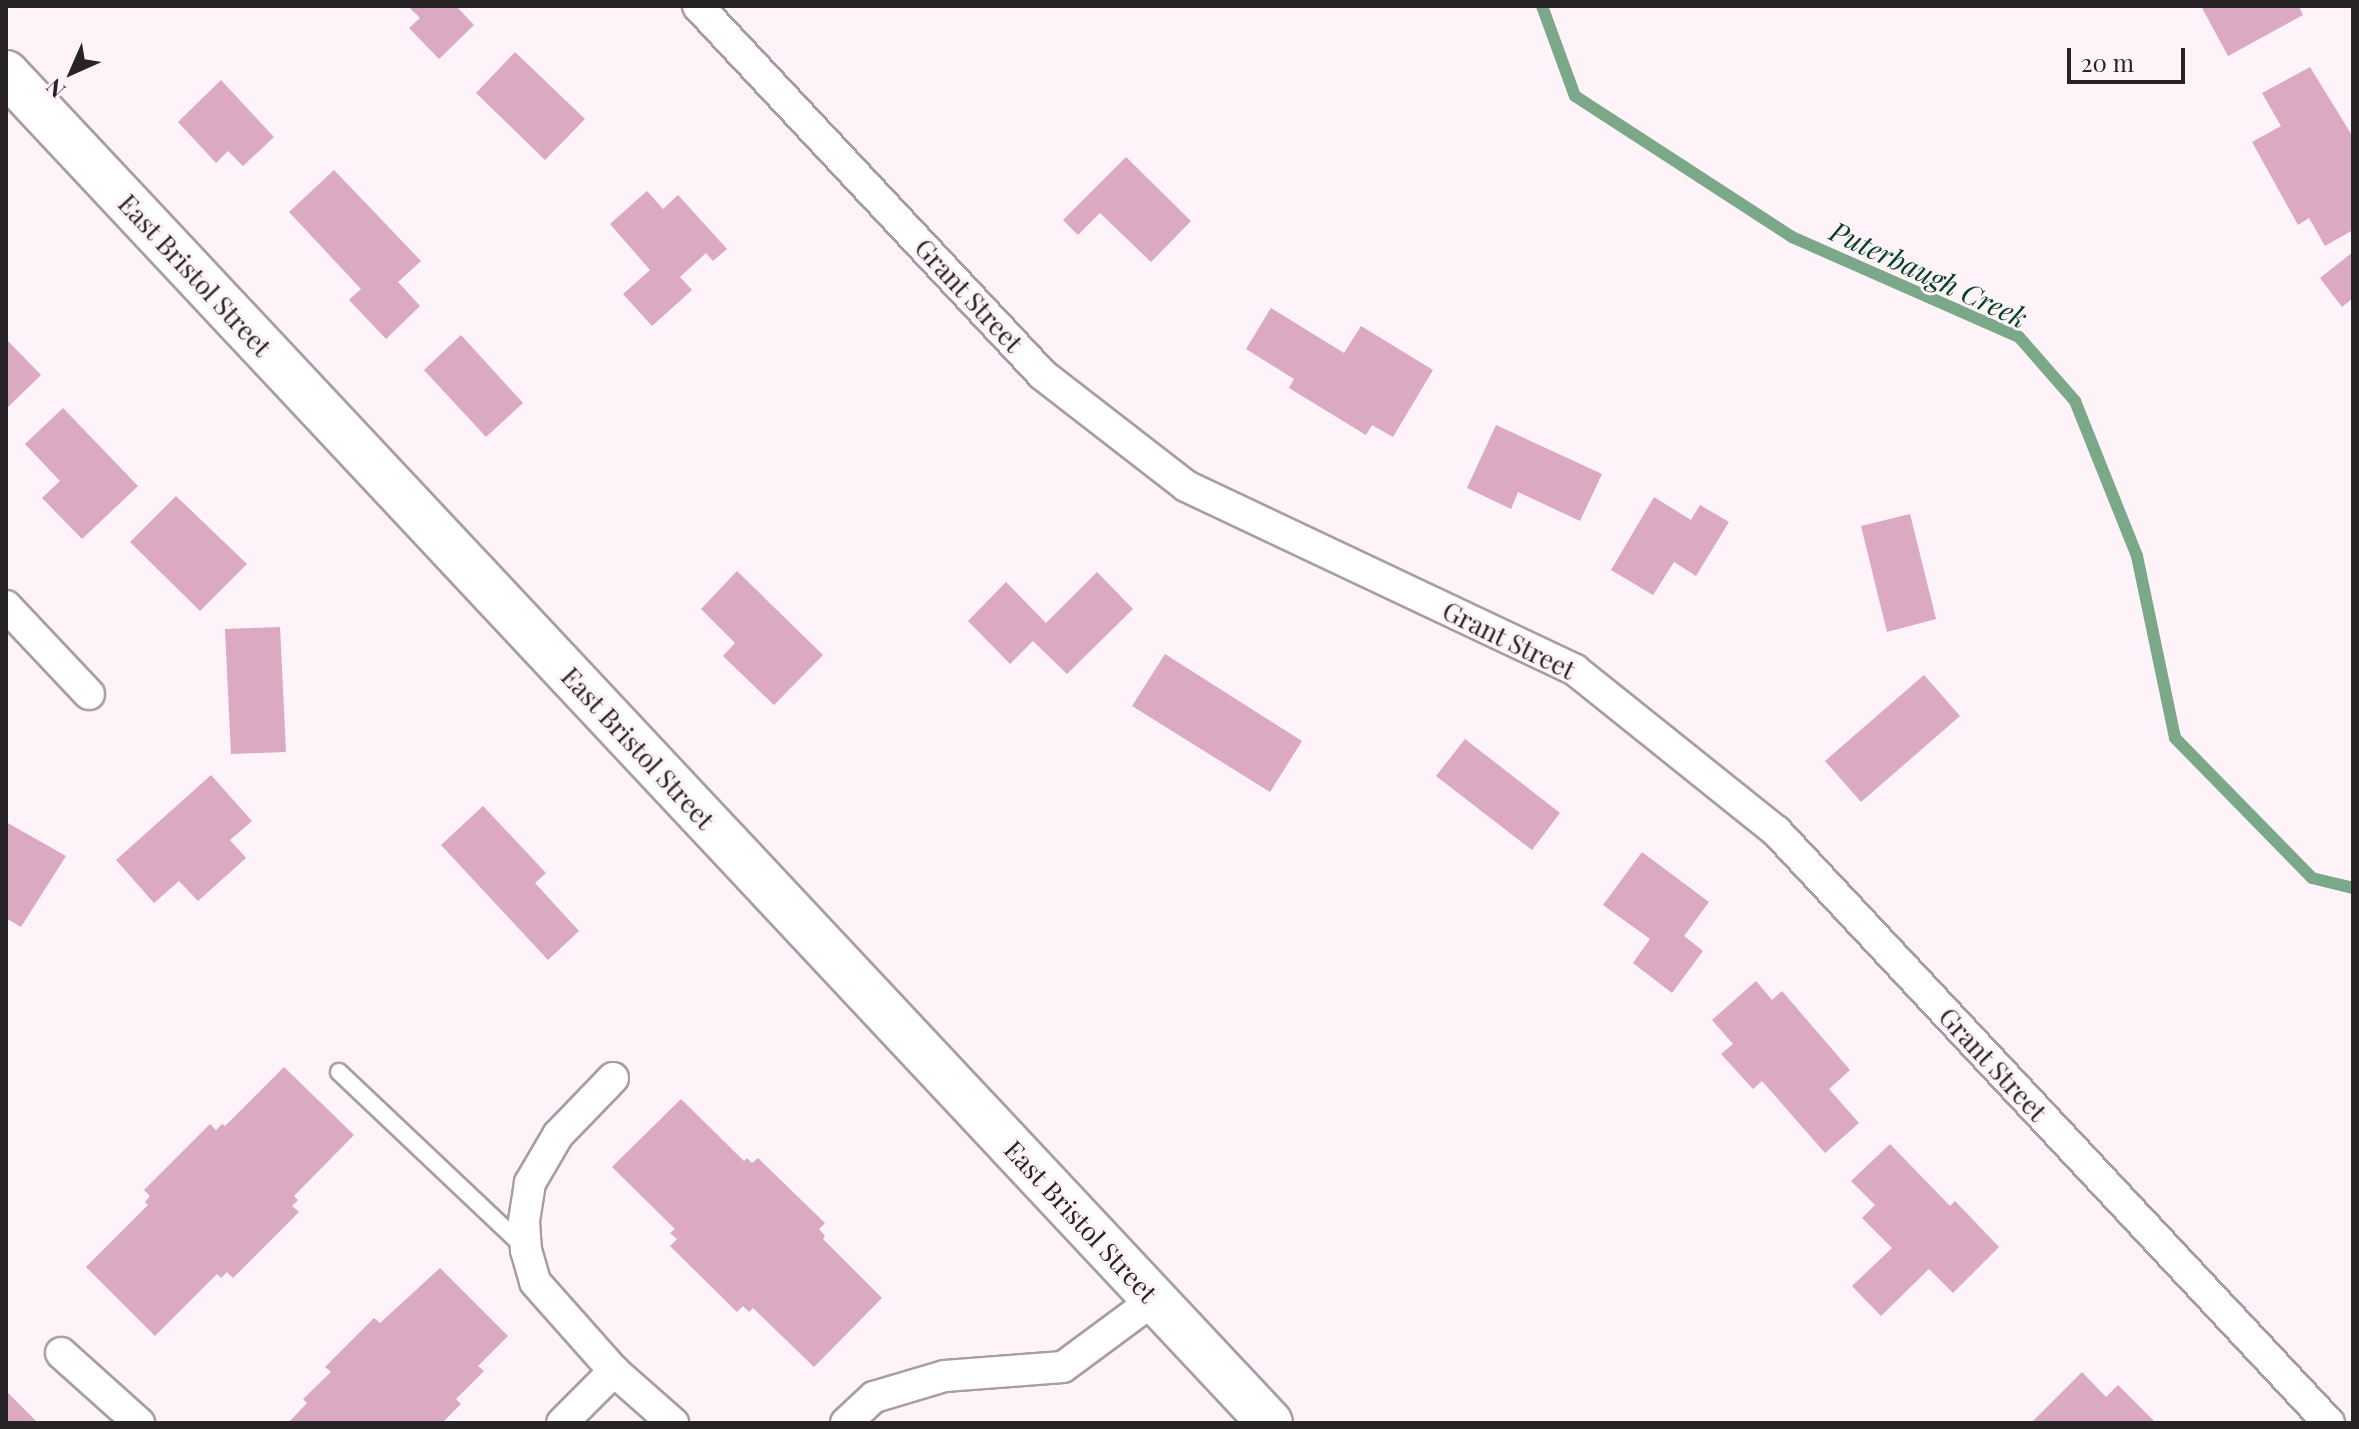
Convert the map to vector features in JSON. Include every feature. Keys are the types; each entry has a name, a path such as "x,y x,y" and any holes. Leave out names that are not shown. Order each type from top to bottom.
{"main road":[{"name":"East Bristol Street","path":"6,73 1270,1423"}],"street":[{"name":"Grant Street","path":"698,6 1043,375 1186,486 1575,670 1776,831 2329,1423"},
{"path":"6,606 89,694"},
{"path":"613,1078 558,1135 530,1183 524,1222 526,1250 535,1282 614,1371 673,1423"},
{"path":"846,1423 874,1397 945,1376 1063,1367 1155,1299"},
{"path":"61,1353 139,1423"},
{"path":"562,1423 614,1371"}],"lane":[{"path":"339,1072 526,1250"}],"building":[{"path":"408,6 456,6 474,25 439,59 409,28 420,18"},
{"path":"2201,6 2299,6 2303,15 2228,56"},
{"path":"515,52 585,119 545,160 476,93"},
{"path":"2310,67 2353,137 2353,230 2325,246 2309,218 2298,225 2252,142 2281,126 2262,93"},
{"path":"221,80 274,137 243,166 228,151 216,163 178,122"},
{"path":"1126,157 1191,221 1151,262 1100,213 1078,235 1063,220"},
{"path":"334,170 421,261 398,282 420,306 386,339 349,300 361,289 289,212"},
{"path":"647,191 663,209 678,195 727,249 713,261 706,253 680,277 692,290 652,326 623,294 650,270 610,224"},
{"path":"2353,252 2353,298 2342,307 2320,278"},
{"path":"1271,308 1344,353 1361,326 1433,370 1393,437 1372,425 1366,435 1289,388 1294,379 1246,349"},
{"path":"461,335 523,403 486,437 424,370"},
{"path":"6,339 41,375 6,409"},
{"path":"63,408 138,486 82,539 42,498 60,481 25,444"},
{"path":"1496,425 1602,474 1580,521 1518,492 1511,509 1467,488"},
{"path":"176,496 247,564 200,611 130,542"},
{"path":"1654,497 1691,520 1700,505 1729,522 1696,576 1674,562 1653,595 1611,570"},
{"path":"1910,514 1936,619 1887,632 1861,526"},
{"path":"737,571 823,655 774,705 723,656 735,643 701,609"},
{"path":"1097,572 1133,609 1067,674 1033,641 1010,664 968,621 1006,582 1046,623"},
{"path":"280,627 286,752 231,754 225,629"},
{"path":"1165,654 1302,741 1270,792 1132,706"},
{"path":"1924,675 1960,716 1861,802 1825,761"},
{"path":"1465,739 1560,813 1532,850 1436,776"},
{"path":"211,775 252,821 230,840 246,858 198,901 179,881 154,903 116,860"},
{"path":"483,806 546,873 535,883 579,931 548,960 441,845"},
{"path":"6,822 66,856 21,927 6,918"},
{"path":"1642,852 1709,902 1684,936 1703,951 1672,993 1633,963 1650,939 1603,905"},
{"path":"1756,981 1772,1000 1782,991 1850,1070 1829,1089 1859,1123 1825,1153 1762,1081 1753,1089 1721,1054 1733,1044 1712,1020"},
{"path":"284,1067 354,1135 294,1196 298,1200 292,1206 299,1212 233,1278 227,1272 221,1278 217,1274 155,1336 86,1267 148,1205 145,1202 150,1196 144,1190 210,1124 216,1130 222,1124 225,1126"},
{"path":"681,1099 744,1161 747,1158 752,1163 758,1158 825,1223 819,1229 825,1236 823,1239 882,1298 814,1367 753,1308 749,1312 743,1306 737,1312 670,1246 677,1239 670,1233 675,1229 612,1167"},
{"path":"1890,1144 1950,1206 1955,1201 1999,1247 1953,1293 1929,1269 1881,1316 1852,1286 1892,1248 1862,1218 1875,1205 1851,1181"},
{"path":"440,1268 508,1336 478,1366 484,1371 456,1399 461,1404 442,1423 288,1423 307,1403 303,1399 331,1372 325,1367 374,1318 380,1323"},
{"path":"2082,1372 2106,1397 2118,1385 2154,1421 2031,1423"},
{"path":"6,1391 38,1423 6,1423"}],"waterway":[{"name":"Puterbaugh Creek","path":"1542,6 1575,96 1792,237 2019,337 2075,401 2137,556 2175,738 2312,878 2353,888"}]}
